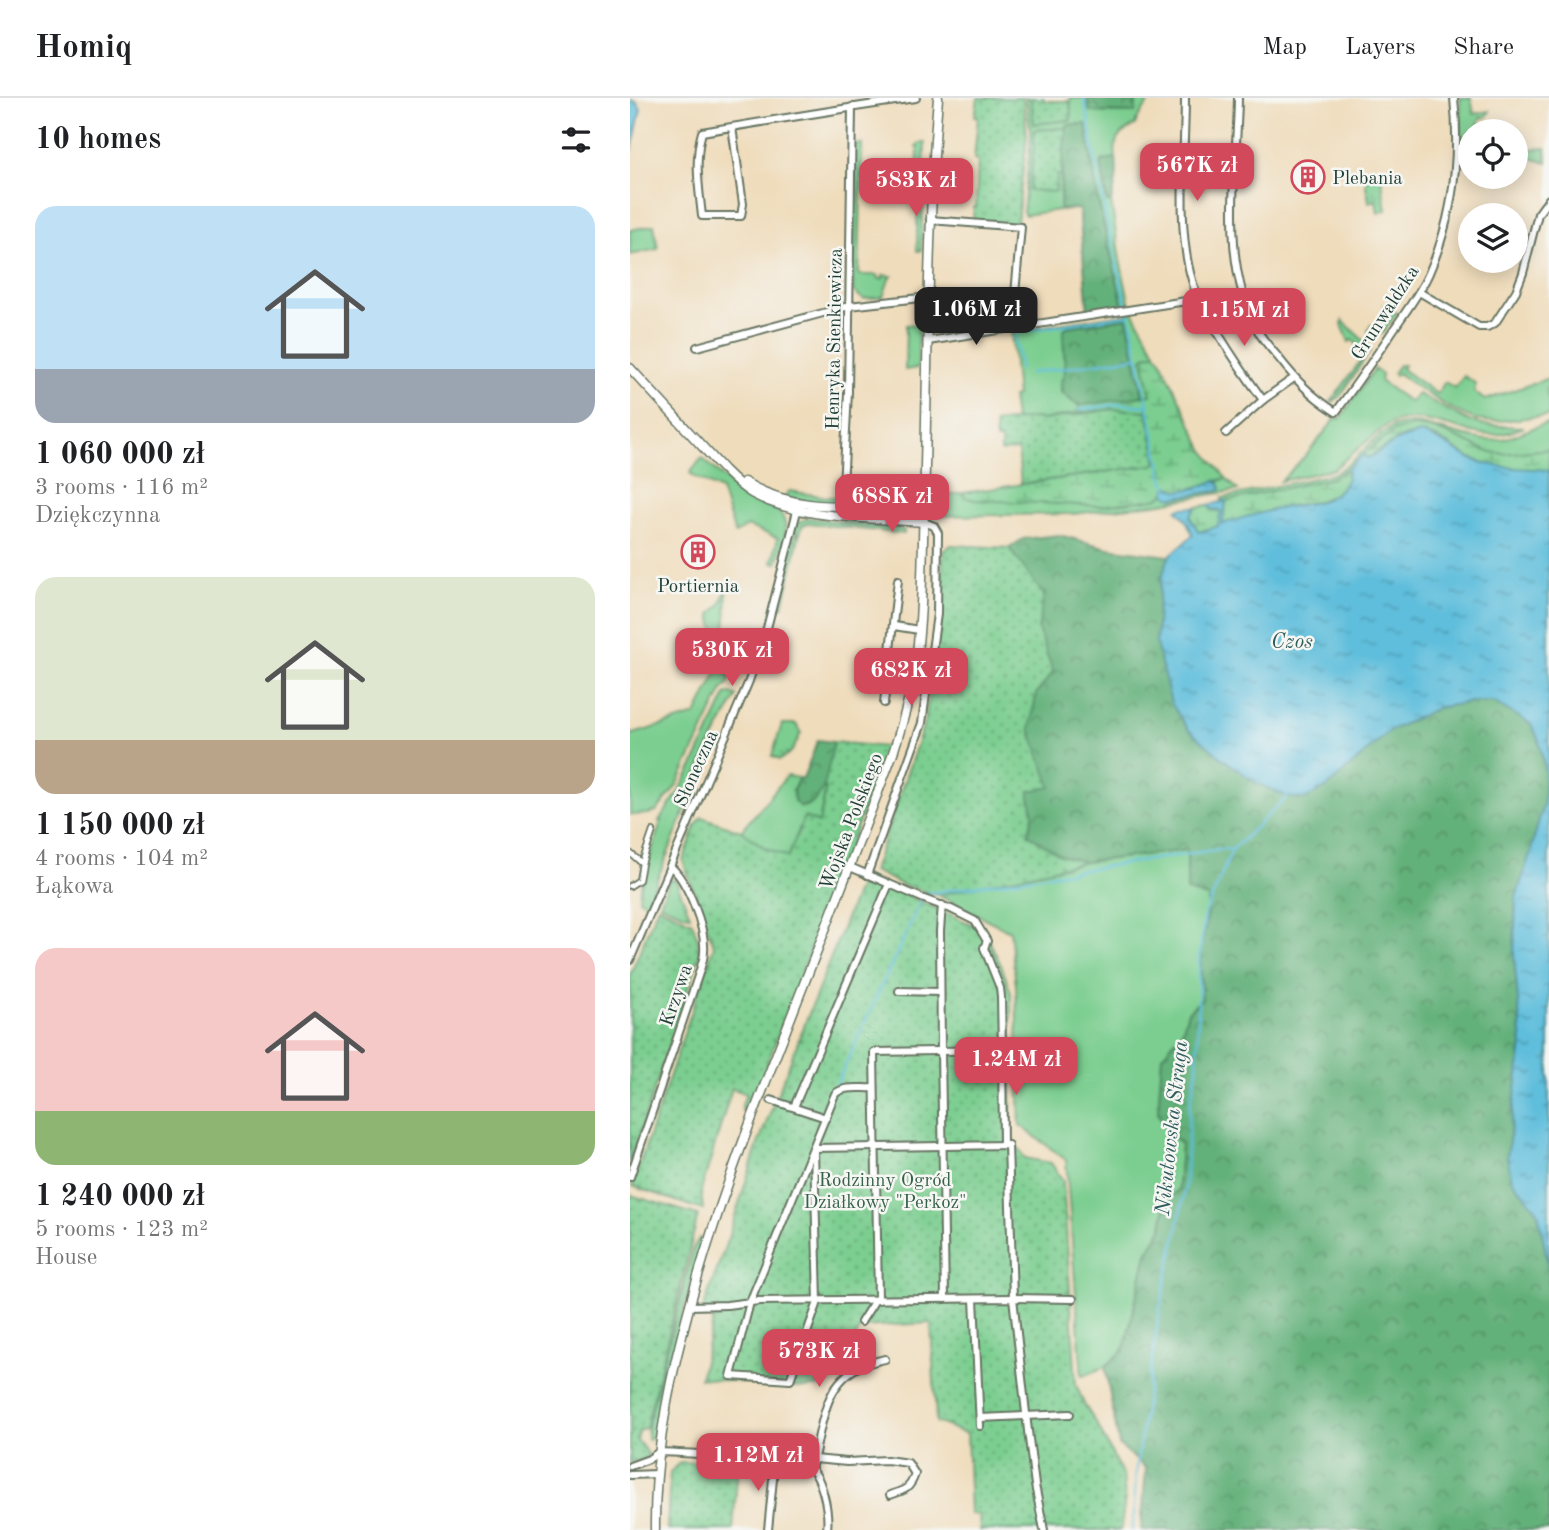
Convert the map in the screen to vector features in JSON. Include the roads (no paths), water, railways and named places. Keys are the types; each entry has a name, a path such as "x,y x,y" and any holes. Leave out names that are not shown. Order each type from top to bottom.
{"street":[{"path":"732,127 743,204 741,216 702,216 697,178 702,132 732,127 852,107 916,98"},
{"name":"Wojska Polskiego","path":"655,1530 659,1452 668,1393 708,1242 749,1124 902,724 912,684 919,630 924,522 930,220 938,98"},
{"path":"1185,98 1183,216 1192,282 1235,360 1263,400"},
{"path":"1226,433 1263,400 1294,378 1261,336 1248,308 1234,250 1238,98"},
{"name":"Grunwaldzka","path":"1294,378 1317,400 1336,412 1419,292 1429,274 1448,218 1456,148 1454,98"},
{"name":"Henryka Sienkiewicza","path":"843,487 847,436 852,107"},
{"path":"1419,292 1479,327 1495,323 1516,291 1538,214 1549,199"},
{"path":"930,220 1021,226 1012,328"},
{"path":"697,348 849,306 929,297"},
{"path":"928,341 1199,299"},
{"path":"630,368 724,470 752,494 779,505 798,507 924,506"},
{"path":"798,507 840,516 924,522 934,526 938,533 937,614 922,723 867,875"},
{"name":"Słoneczna","path":"630,960 749,681 767,628 798,507"},
{"path":"884,703 898,580"},
{"path":"894,626 919,630"},
{"path":"630,886 639,880 653,831"},
{"path":"630,853 642,863"},
{"name":"Krzywa","path":"630,1177 705,951 702,929 690,899 678,874 670,866"},
{"path":"849,867 975,920 987,941 984,948 1002,997 1003,1145"},
{"path":"794,1108 889,884"},
{"path":"942,905 940,1051 945,1299"},
{"path":"899,991 940,992"},
{"path":"861,1322 876,1300 874,1052 1002,1050"},
{"path":"814,1148 818,1301 790,1380 731,1376 750,1302 838,1090 874,1088"},
{"path":"771,1100 825,1118"},
{"path":"814,1148 1008,1145 1013,1298 1035,1485 1044,1530"},
{"path":"974,1299 980,1426"},
{"path":"689,1307 750,1302 1073,1299"},
{"path":"810,1469 827,1401 839,1382 861,1366 885,1359"},
{"path":"980,1418 1070,1414"},
{"path":"630,1466 659,1452 794,1461 810,1469 826,1499 827,1530"},
{"path":"768,1530 775,1458"},
{"path":"814,1459 847,1462 887,1460 908,1463 915,1474 912,1485 890,1495"},
{"path":"630,1475 657,1474"}],"water":[{"path":"630,100 637,102 641,109 630,159"},
{"name":"Czos","path":"1420,433 1483,463 1549,470 1549,1269 1538,1211 1512,1180 1507,1157 1522,1045 1514,955 1516,898 1544,802 1545,771 1539,740 1531,724 1493,702 1470,702 1437,708 1391,730 1326,788 1304,799 1287,797 1255,782 1188,729 1171,703 1156,643 1162,577 1169,556 1193,535 1186,520 1177,510 1196,507 1190,517 1199,532 1218,526 1221,511 1208,505 1226,501 1222,524 1267,511 1321,501 1339,491 1347,478 1347,469 1363,455 1368,458 1399,440"},
{"path":"1214,481 1219,483 1221,490 1172,498 1166,495 1168,486 1179,491"}],"waterway":[{"path":"1084,98 1107,222 1126,304"},
{"path":"1129,313 1163,479 1168,487"},
{"path":"1020,369 1015,334 1017,332 1128,315"},
{"path":"1030,373 1137,357"},
{"path":"1079,410 1120,404 1148,406"},
{"name":"Nikutowska Struga","path":"1132,1530 1136,1469 1160,1308 1185,1188 1190,1103 1197,1071 1199,960 1205,914 1232,850 1287,797"},
{"path":"832,1094 924,894 1221,849 1232,850"},
{"path":"824,1112 829,1100"}],"place":[{"name":"Plebania","path":"1308,177"},
{"name":"Portiernia","path":"698,552"}],"park label":[{"name":"Rodzinny Ogród Działkowy \"Perkoz\"","path":"885,1190"}]}
